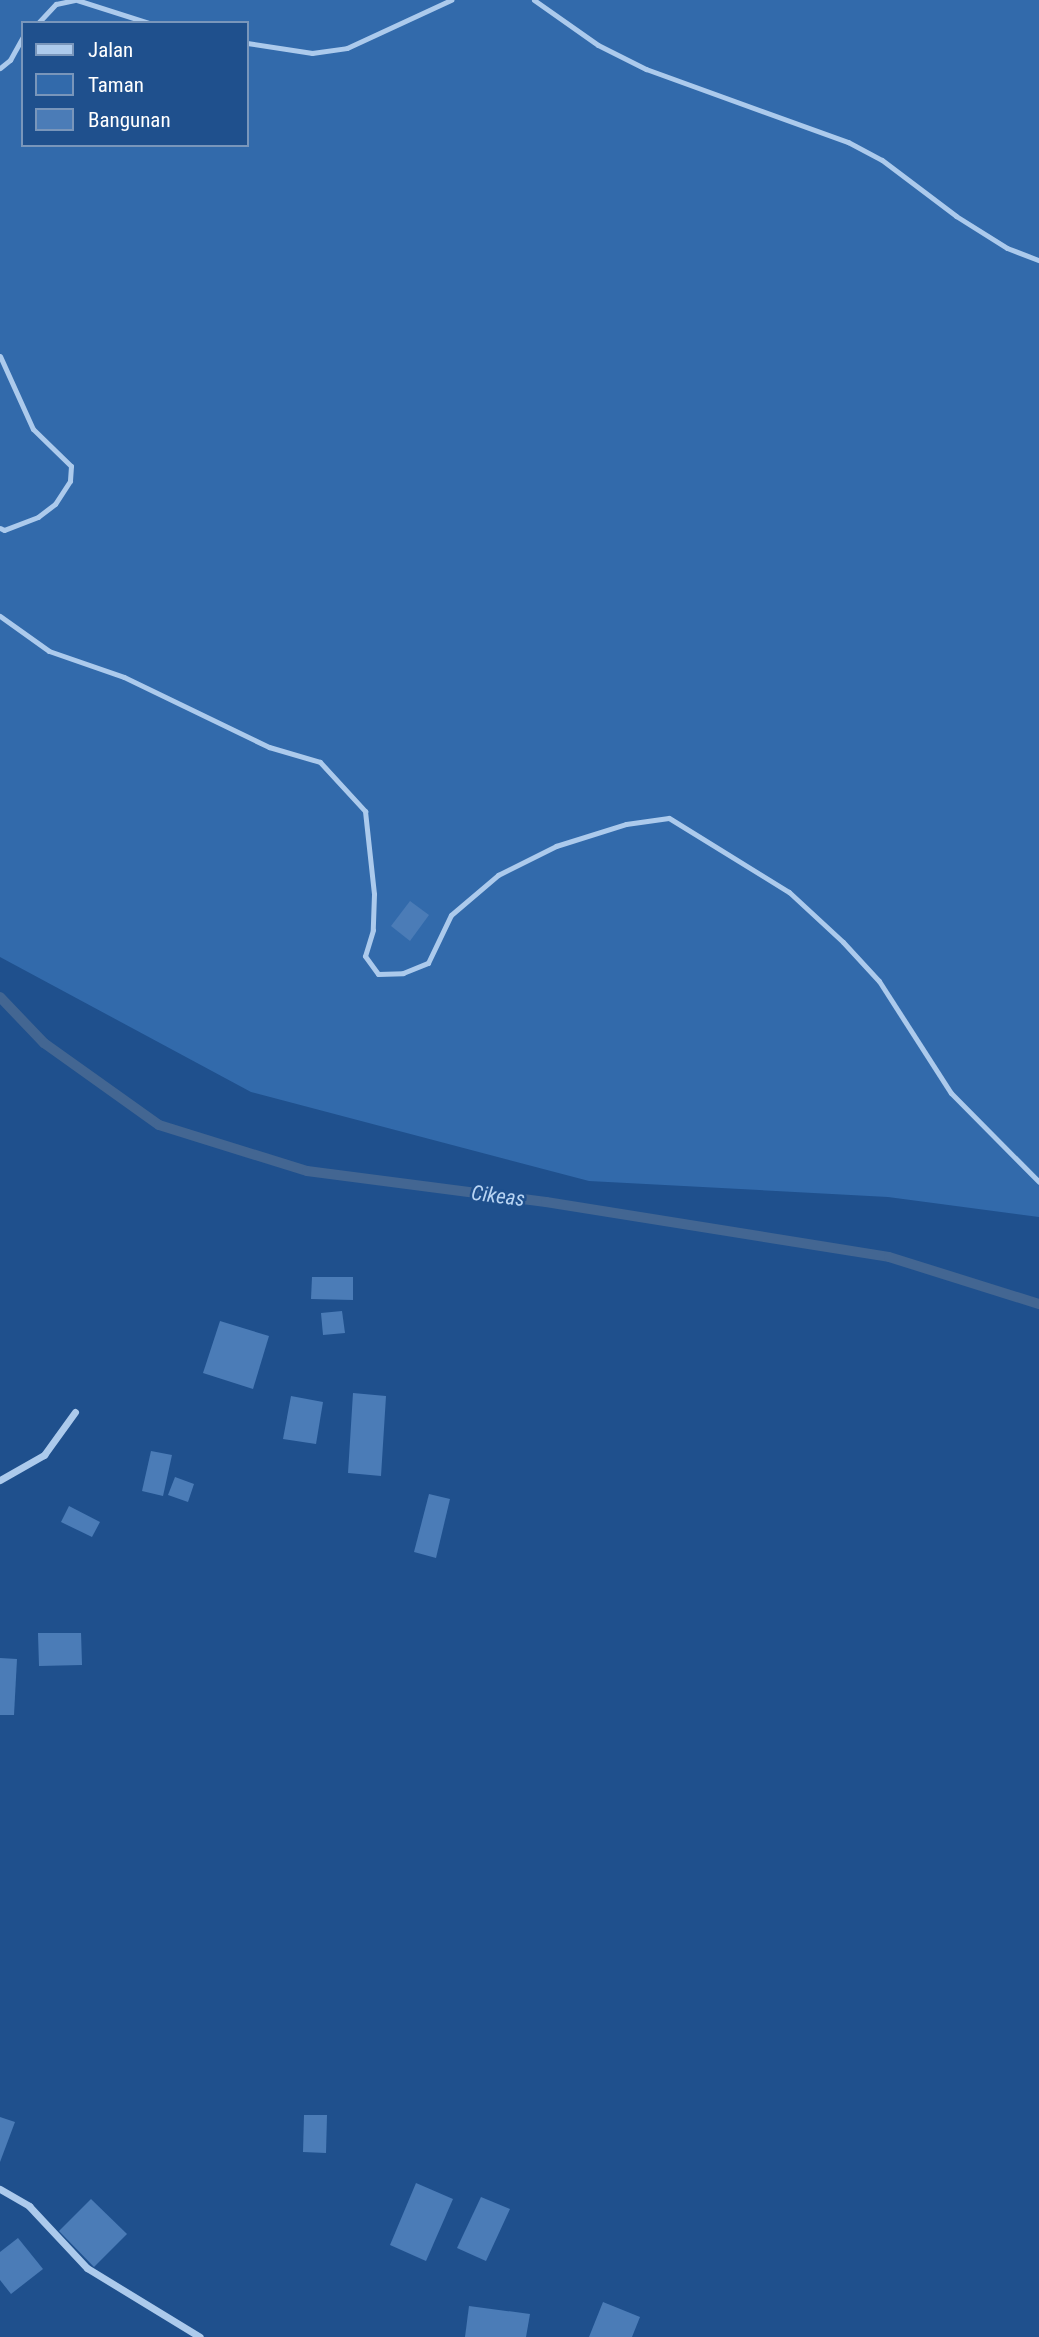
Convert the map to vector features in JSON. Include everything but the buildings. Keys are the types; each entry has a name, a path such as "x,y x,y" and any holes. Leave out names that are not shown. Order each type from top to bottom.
{"street":[{"path":"0,1480 44,1455 75,1412"},
{"path":"0,2189 29,2206 87,2268 200,2337"}],"lane":[{"path":"40,21 56,4 76,0 143,21"},
{"path":"248,43 312,53 347,48 452,0"},
{"path":"534,0 598,45 646,69 848,142 882,160 956,216 1007,248 1039,260"},
{"path":"0,68 10,60 21,41"},
{"path":"0,356 33,429 71,466 70,481 55,504 38,517 4,530 0,528"},
{"path":"0,616 49,651 124,677 269,747 320,762 365,811 374,894 373,930 365,956 378,974 403,973 428,963 451,915 498,875 556,846 626,824 669,818 789,892 843,942 879,981 951,1093 1039,1182"}],"green space":[{"path":"0,0 1039,0 1039,1217 888,1197 589,1181 251,1092 0,957"}],"waterway":[{"name":"Cikeas","path":"0,997 44,1043 159,1125 307,1171 546,1202 889,1257 1039,1304"}]}
